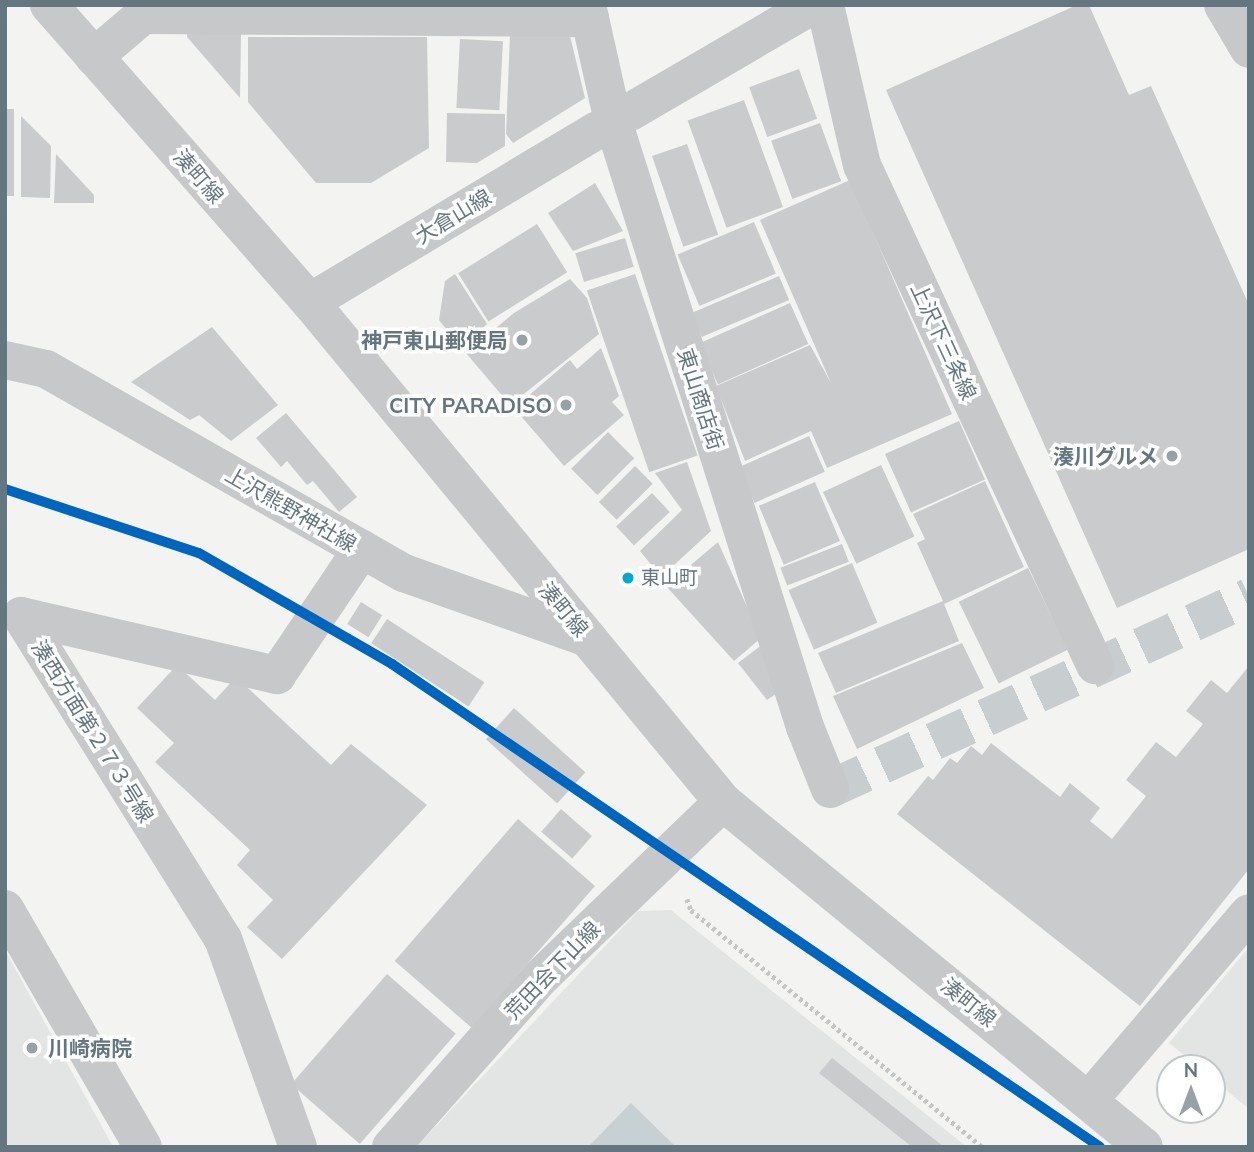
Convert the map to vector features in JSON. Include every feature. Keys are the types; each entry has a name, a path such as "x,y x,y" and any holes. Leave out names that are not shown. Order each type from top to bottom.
{"street":[{"name":"湊町線","path":"49,5 310,302 723,802 1144,1147"},
{"path":"630,112 813,5"},
{"name":"上沢下三条線","path":"825,5 862,164 1095,665"},
{"path":"1223,5 1249,49"},
{"path":"94,57 142,10 588,12"},
{"name":"東山商店街","path":"588,12 613,121 805,727 830,789"},
{"name":"大倉山線","path":"310,302 597,130"},
{"name":"上沢熊野神社線","path":"5,360 46,369 404,573 588,638"},
{"name":"湊西方面第２７３号線","path":"298,1147 223,939 20,616 277,675 362,549"},
{"name":"荒田会下山線","path":"391,1147 541,976 723,802"},
{"path":"5,909 143,1147"},
{"path":"1089,1100 1249,914"}],"path":[{"path":"684,894 691,910 983,1147"}],"shaded area":[{"path":"671,910 967,1147 416,1147 638,911"},
{"path":"1249,947 1249,1109 1226,1090 1226,1054 1183,1054 1169,1043"},
{"name":"川崎病院","path":"5,950 113,1147 5,1147"},
{"path":"631,1103 676,1147 588,1147"}],"building":[{"path":"1077,5 1089,5 1129,95 1151,86 1249,305 1249,549 1117,608 886,90"},
{"path":"187,32 241,34 240,98 187,37"},
{"path":"510,34 570,36 585,98 513,143 506,134"},
{"path":"248,37 427,37 429,148 371,183 316,183 248,102"},
{"path":"460,39 503,41 499,110 456,108"},
{"path":"799,69 817,119 767,137 749,87"},
{"path":"744,100 783,207 727,228 688,121"},
{"path":"5,109 14,109 14,196 5,196"},
{"path":"447,113 505,114 505,146 477,163 446,162"},
{"path":"21,116 51,146 50,198 21,197"},
{"path":"820,123 841,181 792,199 771,141"},
{"path":"687,144 718,235 683,247 652,156"},
{"path":"56,154 94,195 94,203 54,203"},
{"path":"850,180 952,414 827,468 811,431 745,461 716,386 810,345 831,383 760,220"},
{"path":"595,183 623,231 573,251 548,213"},
{"path":"754,222 776,274 699,306 678,254"},
{"path":"537,224 567,272 488,322 458,273"},
{"path":"625,238 634,267 584,282 575,253"},
{"path":"455,274 487,324 461,348 439,320 445,281"},
{"path":"635,274 698,456 649,472 587,291"},
{"path":"779,276 789,300 702,337 692,313"},
{"path":"570,279 587,298 599,334 510,405 466,353 514,313"},
{"path":"790,303 808,344 718,384 700,343"},
{"path":"212,327 278,405 231,441 199,415 190,420 131,382"},
{"name":"CITY PARADISO","path":"601,348 619,396 612,402 624,415 564,466 514,408 570,360 577,369"},
{"path":"286,413 357,497 339,512 313,481 307,485 287,461 281,467 256,438"},
{"path":"959,421 985,479 911,512 885,454"},
{"path":"608,432 634,458 597,495 571,469"},
{"path":"809,436 825,472 755,503 739,467"},
{"path":"687,462 711,531 661,577 640,551 682,510 655,473"},
{"path":"881,465 914,537 856,564 823,492"},
{"path":"635,466 653,484 617,520 599,502"},
{"path":"985,481 1024,567 944,604 959,641 836,693 818,653 943,601 917,543 925,539 913,514"},
{"path":"815,482 840,541 784,565 759,506"},
{"path":"652,493 670,512 634,545 616,526"},
{"path":"718,542 761,638 734,661 666,586"},
{"path":"842,544 849,562 787,585 780,568"},
{"path":"852,563 877,623 814,650 788,590"},
{"path":"1028,568 1068,650 999,684 959,602"},
{"path":"361,602 382,615 368,637 347,624"},
{"path":"387,619 484,682 468,706 371,643"},
{"path":"962,643 984,688 857,749 833,696"},
{"path":"763,644 783,689 767,700 738,663"},
{"path":"177,665 215,700 236,677 331,765 351,744 427,805 282,959 247,927 273,900 237,865 250,850 155,762 174,743 137,708"},
{"path":"1249,666 1249,869 1140,1006 897,814 928,776 933,780 950,758 957,763 971,746 982,755 991,743 1060,797 1070,783 1100,808 1090,821 1112,839 1146,796 1126,780 1156,742 1176,757 1203,724 1186,711 1211,680 1227,693"},
{"path":"514,708 585,772 557,803 486,739"},
{"path":"561,809 592,836 572,859 541,832"},
{"path":"518,819 595,886 472,1028 395,961"},
{"path":"387,974 456,1034 360,1144 291,1084"},
{"path":"832,1058 944,1147 912,1147 819,1073"}],"tunnel":[{"path":"830,789 1249,597"}],"transit line":[{"path":"5,489 199,553 392,664 1100,1147"}],"place":[{"name":"神戸東山郵便局","path":"522,340"},
{"name":"CITY PARADISO","path":"566,405"},
{"name":"湊川グルメ","path":"1172,456"},
{"name":"東山町","path":"628,578"},
{"name":"川崎病院","path":"32,1048"}]}
